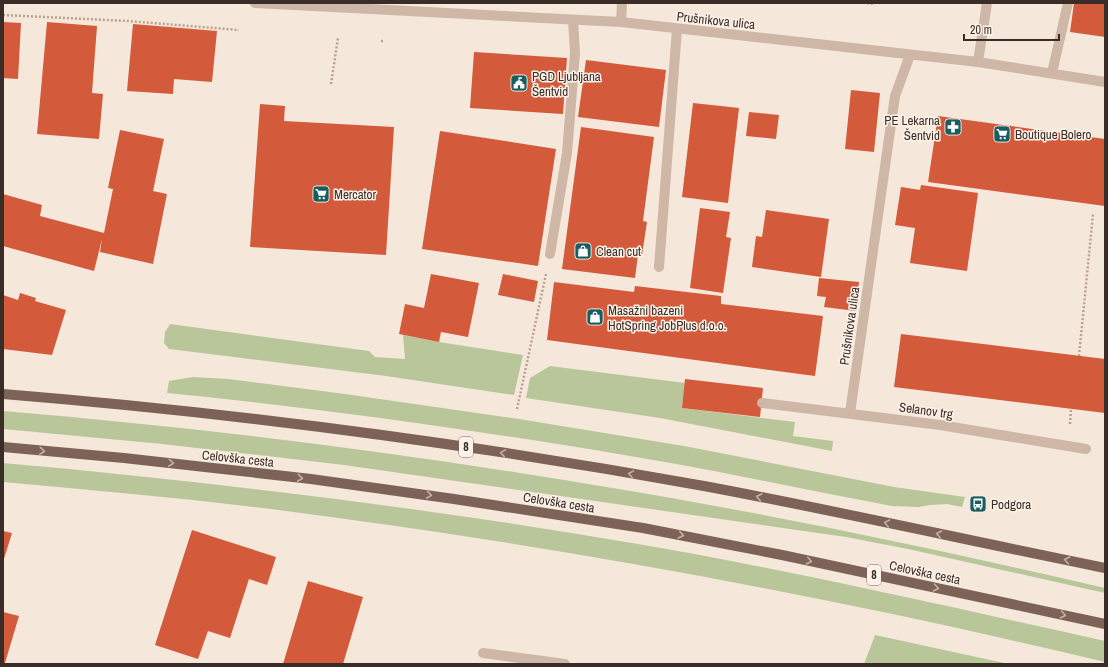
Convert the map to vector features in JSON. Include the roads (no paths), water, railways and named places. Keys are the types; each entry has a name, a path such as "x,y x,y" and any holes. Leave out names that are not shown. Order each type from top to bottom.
{"main road":[{"name":"8","path":"3,394 64,399 254,420 450,444 704,486 1105,568"},
{"name":"Celovška cesta","path":"3,447 124,458 311,479 643,528 782,555 1105,624"}],"street":[{"name":"Prušnikova ulica","path":"256,3 423,8 573,20 621,22 978,62 1105,82"},
{"path":"621,22 622,3"},
{"path":"978,62 986,3"},
{"path":"1052,73 1068,3"},
{"path":"550,254 567,153 575,53 573,20"},
{"path":"659,267 677,29"},
{"name":"Prušnikova ulica","path":"850,413 895,96 910,55"},
{"name":"Selanov trg","path":"762,403 940,425 1086,449"},
{"path":"482,653 565,664"}],"place":[{"name":"PGD Ljubljana Šentvid","path":"519,83"},
{"name":"PE Lekarna Šentvid","path":"953,127"},
{"name":"Boutique Bolero","path":"1002,134"},
{"name":"Mercator","path":"321,194"},
{"name":"Clean cut","path":"583,251"},
{"name":"Masažni bazeni HotSpring JobPlus d.o.o.","path":"595,317"},
{"name":"Podgora","path":"978,504"}]}
